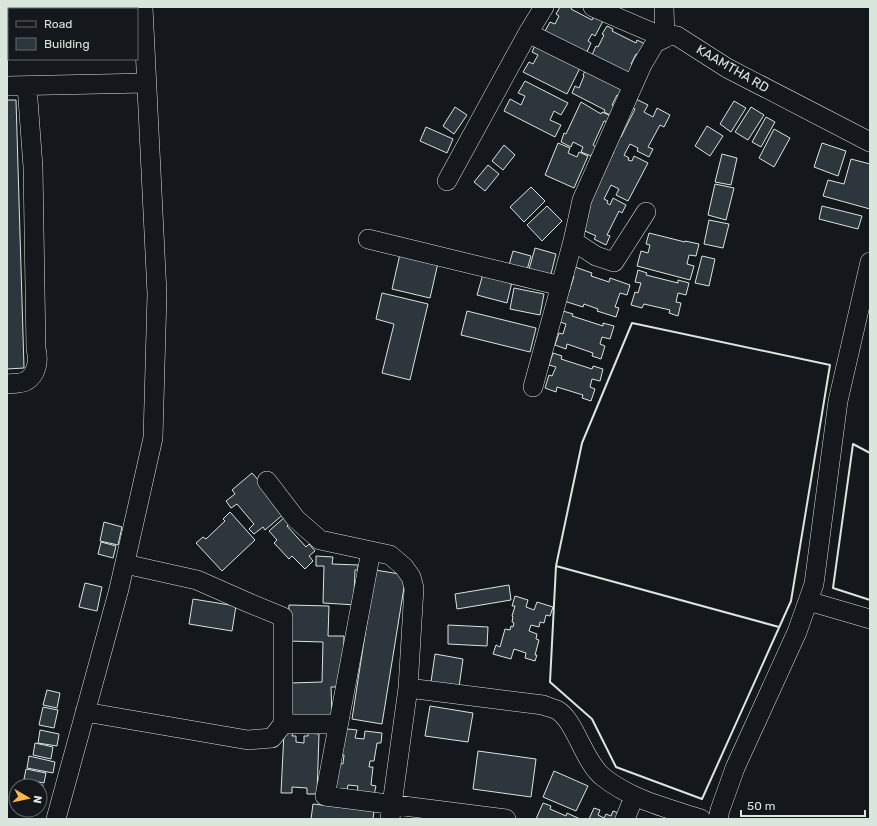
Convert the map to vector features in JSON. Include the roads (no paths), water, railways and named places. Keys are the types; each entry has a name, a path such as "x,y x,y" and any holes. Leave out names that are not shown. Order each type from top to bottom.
{"street":[{"path":"56,819 125,564 153,438 157,294 143,7"},
{"path":"447,181 528,33 544,7"},
{"name":"KAAMTHA RD","path":"592,7 665,38 670,35 677,36 727,68 870,142"},
{"path":"533,387 573,241 582,200 642,65 655,43 665,38 664,7"},
{"path":"528,33 633,86"},
{"path":"7,86 146,83"},
{"path":"7,384 25,382 34,375 38,357 36,341 33,167 27,86"},
{"path":"573,241 596,256 614,262 646,212"},
{"path":"368,239 561,286"},
{"path":"718,819 735,768 797,632 814,584 838,401 865,307 870,262"},
{"path":"267,481 296,519 320,540 390,555 404,566 411,578 414,588 408,688 391,812"},
{"path":"371,551 325,796 391,812 506,819"},
{"path":"85,712 248,740 272,738 283,724 283,616 197,580 125,564"},
{"path":"808,601 870,619"},
{"path":"408,688 543,705 558,710 570,724 588,758 602,777 634,797 701,819"},
{"path":"283,724 338,724"},
{"path":"625,819 634,797"}]}
